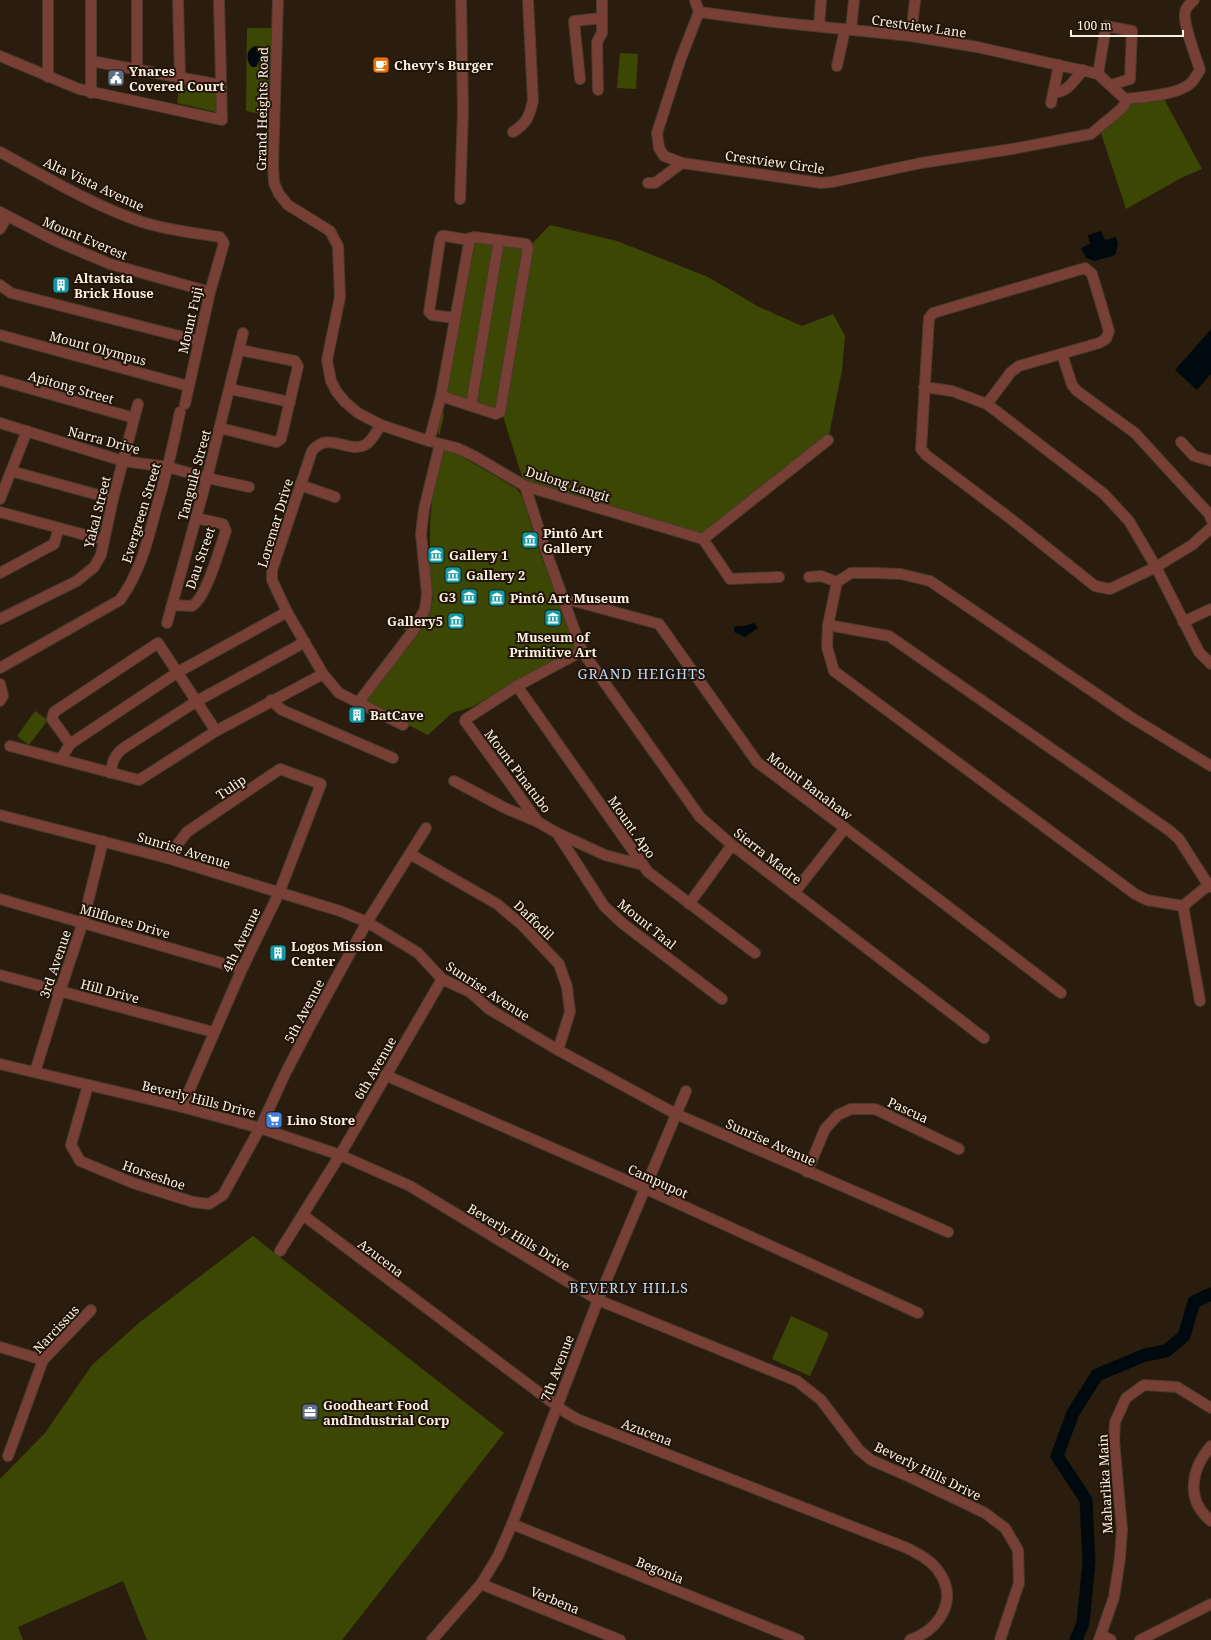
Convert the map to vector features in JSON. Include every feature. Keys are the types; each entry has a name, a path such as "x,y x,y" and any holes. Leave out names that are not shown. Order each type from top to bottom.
{"street":[{"path":"48,0 48,77"},
{"path":"91,0 91,92"},
{"path":"136,0 137,69"},
{"path":"178,0 180,77"},
{"path":"0,56 67,85 91,92 222,120 219,0"},
{"name":"Grand Heights Road","path":"278,0 273,164 274,183 279,194 288,204 330,231 338,246 340,297 327,360 331,381 336,391 345,402 358,413 381,425 429,441"},
{"path":"460,199 463,111 461,0"},
{"path":"513,132 524,125 530,114 533,101 528,0"},
{"path":"598,90 597,42 602,33 602,0"},
{"path":"695,0 699,12"},
{"path":"819,26 821,0"},
{"path":"837,66 848,30 854,0"},
{"path":"911,36 915,0"},
{"path":"1125,99 1169,92 1186,87 1192,82 1200,70 1186,26 1184,14 1194,0"},
{"name":"Crestview Lane","path":"699,12 911,36 977,47 1098,74 1125,99"},
{"name":"Crestview Circle","path":"699,12 681,58 657,133 659,148 664,156 682,163 821,183 832,182 921,163 1012,149 1091,134 1121,109 1125,104 1125,99"},
{"path":"580,78 574,21 602,18"},
{"path":"1098,74 1106,26 1132,31 1130,79 1111,85"},
{"path":"91,61 221,85"},
{"path":"1051,103 1059,65"},
{"path":"1053,92 1065,90 1083,70"},
{"name":"Alta Vista Avenue","path":"0,152 64,187 109,209 143,222 186,232 220,237 224,243"},
{"path":"648,183 655,184 682,163"},
{"path":"0,228 3,215"},
{"name":"Mount Everest","path":"3,215 58,242 110,264 210,292"},
{"path":"441,396 496,414 500,412 528,248 524,243 474,237 469,240 442,236 440,240 429,312 432,315 455,318"},
{"path":"429,441 441,396 469,240"},
{"path":"471,406 500,240"},
{"name":"Mount Fuji","path":"183,408 210,292 224,243"},
{"path":"987,404 1011,372 1019,366 1098,343 1106,339 1109,331 1092,274 1085,268 933,313 929,318 921,448 926,455 1011,519 1095,586 1110,590 1156,567 1192,546 1211,528"},
{"path":"0,285 11,293 199,342"},
{"name":"Tanguile Street","path":"167,623 207,478 240,350 243,332"},
{"name":"Mount Olympus","path":"0,335 188,386"},
{"path":"220,428 276,442 281,439 298,366 295,361 240,350"},
{"path":"1062,354 1072,385 1077,391 1135,433 1210,515 1211,519"},
{"name":"Apitong Street","path":"0,380 134,418"},
{"path":"924,387 952,391 987,404 1104,494 1129,521 1156,567 1199,652 1211,664"},
{"path":"230,389 290,402"},
{"name":"Yakal Street","path":"0,619 77,580 94,567 101,555 113,499 138,404"},
{"name":"Evergreen Street","path":"0,668 120,600 134,579 144,554 183,408"},
{"name":"Narra Drive","path":"0,423 123,461 168,467 207,478 249,487"},
{"name":"Loremar Drive","path":"381,425 372,439 358,447 327,442 316,447 312,451 272,570 272,580 287,612 323,674 339,693 403,725"},
{"path":"0,499 26,431"},
{"path":"779,577 730,579 703,539 828,440"},
{"name":"Dulong Langit","path":"429,441 457,448 474,456 525,486 703,539"},
{"path":"1181,442 1194,456 1211,461"},
{"path":"358,703 413,631 425,609 427,594 421,534 424,509 440,444"},
{"path":"11,470 113,499"},
{"path":"300,485 335,497"},
{"name":"Sierra Madre","path":"525,486 546,551 582,651 700,817 732,845 984,1038"},
{"path":"0,512 104,540"},
{"name":"Dau Street","path":"172,605 192,606 199,598 205,589 226,531 223,524 196,518"},
{"path":"0,573 54,544 59,528"},
{"path":"828,626 889,636 1170,831 1179,839 1210,886 1183,906 1147,900 1136,894 834,671 827,647 828,626 837,582 851,573 901,574 930,581 1129,716 1211,766"},
{"path":"809,576 821,576 837,582"},
{"name":"Mount Banahaw","path":"563,598 659,624 757,762 846,828 1061,993"},
{"path":"1183,622 1211,609"},
{"path":"62,759 70,744 178,672 287,612"},
{"path":"112,773 112,762 115,756 122,749 197,701 305,642"},
{"path":"70,744 52,719 54,712 158,644 216,731"},
{"path":"518,686 582,651"},
{"path":"10,746 139,780 216,731 271,700 323,674"},
{"path":"0,684 3,696 0,701"},
{"name":"Mount Pinatubo","path":"518,686 466,719 466,725 538,822 557,833 605,855 643,865"},
{"name":"Mount. Apo","path":"518,686 648,872 755,953"},
{"path":"271,700 282,710 393,758"},
{"name":"Tulip","path":"167,858 186,832 280,769 320,784"},
{"path":"454,781 525,818 538,822"},
{"name":"4th Avenue","path":"182,1107 213,1032 279,893 320,784"},
{"name":"Sunrise Avenue","path":"0,815 167,858 340,911 367,922 418,953 442,980 470,992 489,1009 558,1050 676,1114 948,1232"},
{"name":"5th Avenue","path":"260,1128 300,1045 367,922 426,828"},
{"path":"794,893 846,828"},
{"name":"Mount Taal","path":"557,833 604,906 622,923 722,999"},
{"name":"3rd Avenue","path":"35,1072 83,922 103,841"},
{"path":"689,904 732,845"},
{"name":"Daffodil","path":"410,854 497,904 522,925 559,964 567,987 570,1012 558,1050"},
{"name":"Milflores Drive","path":"0,899 242,969"},
{"path":"1183,906 1200,1002"},
{"name":"Hill Drive","path":"0,976 213,1032"},
{"name":"6th Avenue","path":"280,1251 340,1155 385,1075 442,980"},
{"name":"Beverly Hills Drive","path":"0,1064 182,1107 260,1128 340,1155 410,1186 598,1300 798,1381 821,1400 859,1450 870,1460 910,1477 985,1513 1005,1528 1018,1550 1019,1584 1000,1640"},
{"name":"Campupot","path":"385,1075 644,1188 918,1313"},
{"name":"Horseshoe","path":"88,1085 71,1144 80,1161 133,1183 193,1202 209,1204 223,1195 260,1128"},
{"name":"7th Avenue","path":"432,1640 481,1584 498,1556 512,1524 556,1406 598,1300 686,1091"},
{"name":"Pascua","path":"807,1172 825,1129 838,1115 851,1109 875,1109 960,1149"},
{"name":"Azucena","path":"303,1215 556,1406 577,1418 900,1545 921,1555 937,1569 942,1578 945,1585 946,1603 940,1619 934,1626 910,1640"},
{"name":"Narcissus","path":"8,1456 43,1360 92,1310"},
{"path":"0,1347 43,1360"},
{"name":"Maharlika Main","path":"1104,1638 1114,1597 1120,1558 1122,1529 1114,1440 1115,1422 1126,1398 1144,1385 1177,1386 1211,1408"},
{"path":"1211,1446 1202,1456 1194,1476 1195,1497 1202,1514 1211,1521"},
{"name":"Begonia","path":"512,1524 799,1640"},
{"name":"Verbena","path":"481,1584 620,1640"},
{"path":"1140,1640 1211,1604"}],"green space":[{"path":"247,28 274,28 272,116 246,111"},
{"path":"620,53 638,54 636,89 617,88"},
{"path":"180,82 218,91 216,112 177,103"},
{"path":"1163,97 1202,169 1181,178 1126,209 1101,133 1125,112 1130,104"},
{"path":"550,225 617,241 708,277 759,307 802,326 833,314 845,336 842,370 828,440 703,539 525,486 501,410 441,396 444,416 439,436 435,418 474,237 528,248"},
{"path":"444,449 456,453 517,489 522,496 540,553 576,648 472,707 452,713 428,735 360,701 414,636 403,629 431,606 433,599 430,580 430,525 432,500"},
{"path":"35,711 48,720 29,745 17,736"},
{"path":"253,1236 504,1433 342,1640 147,1640 123,1581 18,1627 23,1640 0,1640 0,1479 45,1433 92,1365 140,1322"},
{"path":"791,1316 827,1332 828,1336 810,1376 772,1359"}],"shaded area":[{"path":"256,46 262,48 263,54 256,67 252,67 248,61 248,52"},
{"path":"1101,231 1105,240 1116,237 1118,245 1115,255 1095,261 1086,258 1081,248 1090,244 1088,235"},
{"path":"1211,329 1211,374 1197,390 1175,370"},
{"path":"754,623 758,628 745,637 734,632 734,628 736,626 745,626"}],"waterway":[{"path":"1076,1640 1083,1623 1089,1562 1086,1500 1057,1456 1073,1413 1097,1375 1145,1355 1166,1351 1184,1336 1194,1302 1211,1294"}],"place":[{"name":"Chevy's Burger","path":"381,65"},
{"name":"Ynares Covered Court","path":"116,78"},
{"name":"Altavista Brick House","path":"61,285"},
{"name":"Pintô Art Gallery","path":"530,540"},
{"name":"Gallery 1","path":"436,555"},
{"name":"Gallery 2","path":"453,575"},
{"name":"G3","path":"469,597"},
{"name":"Pintô Art Museum","path":"497,598"},
{"name":"Museum of Primitive Art","path":"553,618"},
{"name":"Gallery5","path":"456,621"},
{"name":"BatCave","path":"357,715"},
{"name":"Logos Mission Center","path":"278,953"},
{"name":"Lino Store","path":"274,1120"},
{"name":"Goodheart Food andIndustrial Corp","path":"310,1412"}],"district":[{"name":"GRAND HEIGHTS","path":"642,674"},
{"name":"BEVERLY HILLS","path":"629,1288"}]}
